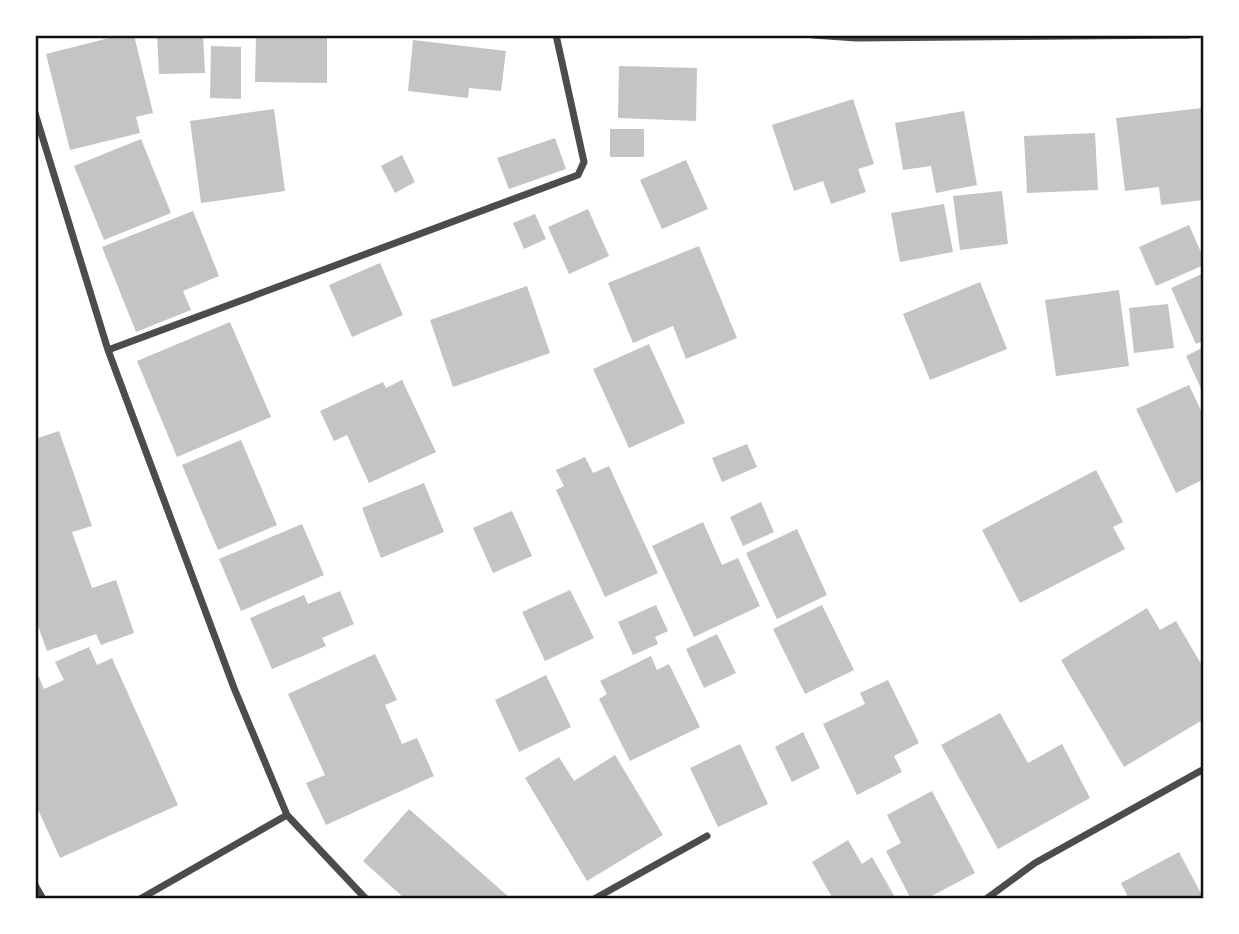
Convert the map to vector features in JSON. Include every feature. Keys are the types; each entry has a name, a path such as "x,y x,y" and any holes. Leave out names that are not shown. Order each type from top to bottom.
{"street":[{"path":"108,350 578,176 584,162 556,35"},
{"path":"813,35 856,38 1189,35"},
{"path":"35,113 108,350 234,688 288,815 366,899"},
{"path":"986,899 1035,863 1204,769"},
{"path":"140,899 288,815"},
{"path":"594,899 707,836"},
{"path":"35,885 43,899"}],"building":[{"path":"121,35 134,35 153,113 136,117 140,133 70,150 46,54"},
{"path":"157,35 203,35 205,73 159,74"},
{"path":"256,35 327,35 327,83 255,82"},
{"path":"413,40 506,51 501,91 469,88 468,98 408,91"},
{"path":"211,46 241,47 241,99 210,98"},
{"path":"619,66 697,68 696,121 618,118"},
{"path":"853,99 874,164 858,169 866,192 831,204 823,181 794,191 772,125"},
{"path":"1202,108 1204,200 1161,205 1159,187 1125,191 1116,118"},
{"path":"274,109 285,191 201,203 190,121"},
{"path":"964,111 977,185 936,193 931,166 903,170 895,123"},
{"path":"610,129 644,129 644,157 610,157"},
{"path":"1095,133 1098,190 1027,193 1024,136"},
{"path":"555,138 566,169 509,189 497,158"},
{"path":"141,139 171,213 104,240 74,166"},
{"path":"402,155 415,182 395,193 381,166"},
{"path":"686,160 708,209 662,229 640,180"},
{"path":"1002,191 1008,244 960,250 953,196"},
{"path":"944,204 953,252 900,262 891,213"},
{"path":"588,209 609,256 569,274 548,227"},
{"path":"193,211 219,276 183,291 191,310 136,332 102,247"},
{"path":"535,214 546,239 524,249 513,223"},
{"path":"1189,225 1204,259 1204,265 1156,286 1139,247"},
{"path":"699,246 737,338 686,359 673,326 633,343 608,283"},
{"path":"380,263 403,315 352,337 329,285"},
{"path":"1204,273 1204,341 1196,344 1171,288"},
{"path":"980,282 1007,349 930,380 903,314"},
{"path":"527,286 550,353 453,387 430,320"},
{"path":"1119,290 1129,366 1056,376 1045,300"},
{"path":"1168,304 1174,348 1134,353 1129,308"},
{"path":"230,322 271,417 177,457 137,361"},
{"path":"649,344 685,423 629,448 593,369"},
{"path":"1204,347 1204,395 1186,356"},
{"path":"402,380 436,452 369,483 347,435 334,441 320,411 383,382 386,388"},
{"path":"1189,385 1204,417 1204,479 1176,493 1136,409"},
{"path":"59,431 92,526 72,532 92,588 116,580 134,633 101,645 96,634 47,651 35,618 35,439"},
{"path":"241,440 277,525 218,550 182,465"},
{"path":"747,444 757,467 722,482 712,458"},
{"path":"585,457 593,473 609,466 658,573 605,597 556,490 564,486 556,470"},
{"path":"1096,470 1123,522 1113,527 1125,549 1020,603 982,530"},
{"path":"424,483 444,532 381,558 362,508"},
{"path":"761,502 774,532 743,546 730,517"},
{"path":"512,511 532,556 493,573 473,528"},
{"path":"703,522 722,565 738,558 760,606 694,637 652,546"},
{"path":"302,524 324,575 241,611 219,559"},
{"path":"797,529 827,595 777,619 746,553"},
{"path":"570,590 594,638 545,661 522,612"},
{"path":"340,591 354,624 322,638 326,646 272,669 250,618 304,595 308,604"},
{"path":"656,605 668,631 655,637 658,644 633,655 618,622"},
{"path":"822,605 854,670 805,694 773,629"},
{"path":"1147,608 1160,630 1176,621 1204,669 1204,719 1124,767 1061,660"},
{"path":"717,634 736,673 704,688 686,649"},
{"path":"89,647 97,665 112,658 178,805 60,858 35,803 35,668 44,689 64,680 55,662"},
{"path":"375,654 397,700 385,705 402,744 417,738 434,776 326,825 306,783 325,775 288,694"},
{"path":"651,656 657,670 669,664 700,727 630,761 599,699 607,694 600,681"},
{"path":"546,675 571,727 519,752 495,700"},
{"path":"888,680 919,743 894,756 902,772 857,795 823,724 865,704 860,693"},
{"path":"1000,713 1028,763 1062,744 1090,798 998,849 941,745"},
{"path":"803,732 820,768 792,782 775,747"},
{"path":"740,744 768,804 718,827 690,768"},
{"path":"615,755 663,835 587,881 525,778 559,757 574,781"},
{"path":"932,791 975,873 926,899 911,899 886,851 901,843 887,815"},
{"path":"409,809 511,899 405,899 363,861"},
{"path":"848,840 862,864 872,857 896,899 833,899 812,862"},
{"path":"1179,852 1204,899 1129,899 1121,883"}]}
